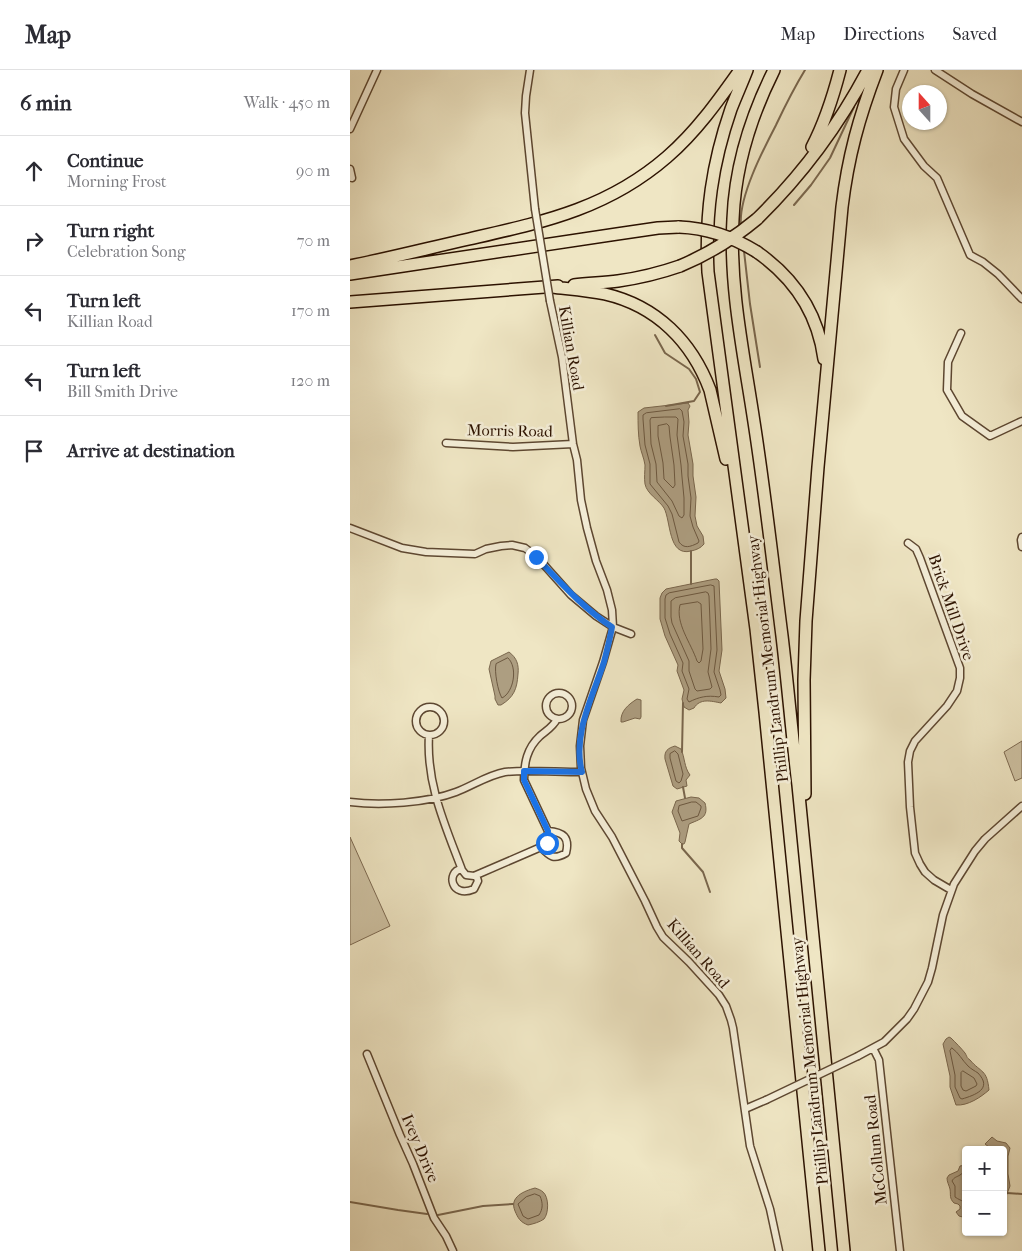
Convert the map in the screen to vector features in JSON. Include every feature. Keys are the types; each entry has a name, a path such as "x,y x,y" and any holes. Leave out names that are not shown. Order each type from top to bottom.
{"highway":[{"path":"350,266 557,218 597,202 634,182 672,153 713,109 740,70"},
{"name":"Phillip Landrum Memorial Highway","path":"747,70 732,108 716,164 710,197 706,244 711,299 756,629 819,1251"},
{"name":"Phillip Landrum Memorial Highway","path":"774,70 756,109 739,168 733,216 733,272 782,637 844,1251"},
{"path":"800,171 830,107 840,70"},
{"path":"350,302 619,281 655,274 680,266 717,248 741,233 770,206 800,171 844,113 868,70"},
{"path":"805,858 804,680 806,631 812,536 826,378 842,207 848,167 864,103 877,70"},
{"path":"350,274 658,228 700,229 736,240 758,252 784,274 811,313 820,336 826,378"},
{"path":"552,287 606,294 630,302 660,320 684,343 697,361 710,390 742,524"}],"street":[{"path":"350,129 377,70"},
{"name":"Killian Road","path":"530,70 525,112 536,209 550,302 562,357 581,500 587,528 612,610 612,627 604,662 583,720 580,746 582,772 586,789 595,810 612,837 663,937 712,986 726,1006 733,1028 750,1146 770,1209 779,1251"},
{"path":"904,70 896,89 894,107 904,139 924,166 937,178 970,255 983,262 998,274 1022,299"},
{"path":"934,70 1022,122"},
{"path":"350,169 352,178"},
{"path":"962,333 948,362 947,390 962,416 990,436 1022,421"},
{"name":"Morris Road","path":"446,443 513,446 573,444"},
{"path":"350,528 402,548 426,552 475,554 486,549 501,546 525,548 536,557 571,595 596,616 612,627 631,634"},
{"path":"1022,537 1022,547"},
{"name":"Brick Mill Drive","path":"908,544 916,549 920,558 960,668 957,691 948,706 915,741 910,751 908,762 915,853 925,872 934,880 952,890"},
{"path":"560,692 569,697 572,707 567,716 557,719 552,718 548,714 545,704 550,695 560,692"},
{"path":"429,707 441,712 444,726 438,733 429,735 420,731 416,718 421,710 429,707"},
{"path":"429,735 430,774 440,814 461,869 466,875 474,876 541,848 547,843 548,831 524,780 524,771 526,756 531,745 540,735 554,725 557,719"},
{"path":"350,802 411,802 437,798 505,772 582,772"},
{"path":"745,1109 884,1042 907,1019 920,1000 928,982 943,915 954,884 975,851 1022,806"},
{"path":"541,848 550,856 559,857 566,853 568,845 565,837 556,832 548,831"},
{"path":"461,869 454,873 452,879 455,888 459,891 466,892 474,889 478,881 476,874"},
{"name":"McCollum Road","path":"873,1048 879,1060 900,1251"},
{"name":"Ivey Drive","path":"367,1054 434,1218 453,1251"}],"shaded area":[{"path":"1022,741 1022,778 1015,781 1004,752"},
{"path":"350,837 390,926 350,945"}],"water":[{"path":"688,403 690,406 688,410 688,435 696,497 695,516 704,544 697,549 684,551 678,549 674,543 664,508 646,488 645,465 639,442 638,412 644,408"},
{"path":"715,579 719,581 722,650 719,671 726,698 721,703 703,701 689,710 684,707 682,699 684,690 677,671 678,665 665,636 660,619 660,598 666,589"},
{"path":"509,652 516,659 518,665 517,684 509,699 498,705 489,669 491,661"},
{"path":"637,699 641,700 640,719 635,718 621,722 624,711"},
{"path":"675,746 681,749 690,775 686,780 687,786 677,789 673,786 665,759 667,750"},
{"path":"691,797 699,798 705,803 706,812 703,817 689,824 685,842 682,844 679,841 680,833 672,812 676,801"},
{"path":"949,1037 987,1078 989,1090 970,1103 956,1105 950,1087 950,1076 943,1044"},
{"path":"992,1137 997,1141 1006,1143 1010,1148 1008,1174 1010,1186 1007,1194 1007,1146 988,1146 985,1144"},
{"path":"962,1166 962,1217 956,1212 960,1209 960,1206 951,1200 947,1178 958,1171"},
{"path":"535,1188 545,1194 548,1205 547,1213 544,1219 528,1225 518,1218 514,1202 522,1193"}],"waterway":[{"path":"741,226 743,202 752,174 805,70"},
{"path":"794,205 830,158 854,107"},
{"path":"744,251 760,367"},
{"path":"655,335 665,353 689,369 696,379 700,392 694,401 666,406"},
{"path":"691,551 691,584"},
{"path":"682,752 683,703"},
{"path":"683,787 685,798"},
{"path":"682,844 682,848 703,872 710,892"},
{"path":"1007,1193 1022,1194"},
{"path":"350,1202 427,1214"},
{"path":"438,1215 483,1206 513,1204"}],"route":[{"path":"536,557 571,595 612,627 604,662 583,720 580,746 582,772 524,771 524,780 548,831 547,843"}]}
